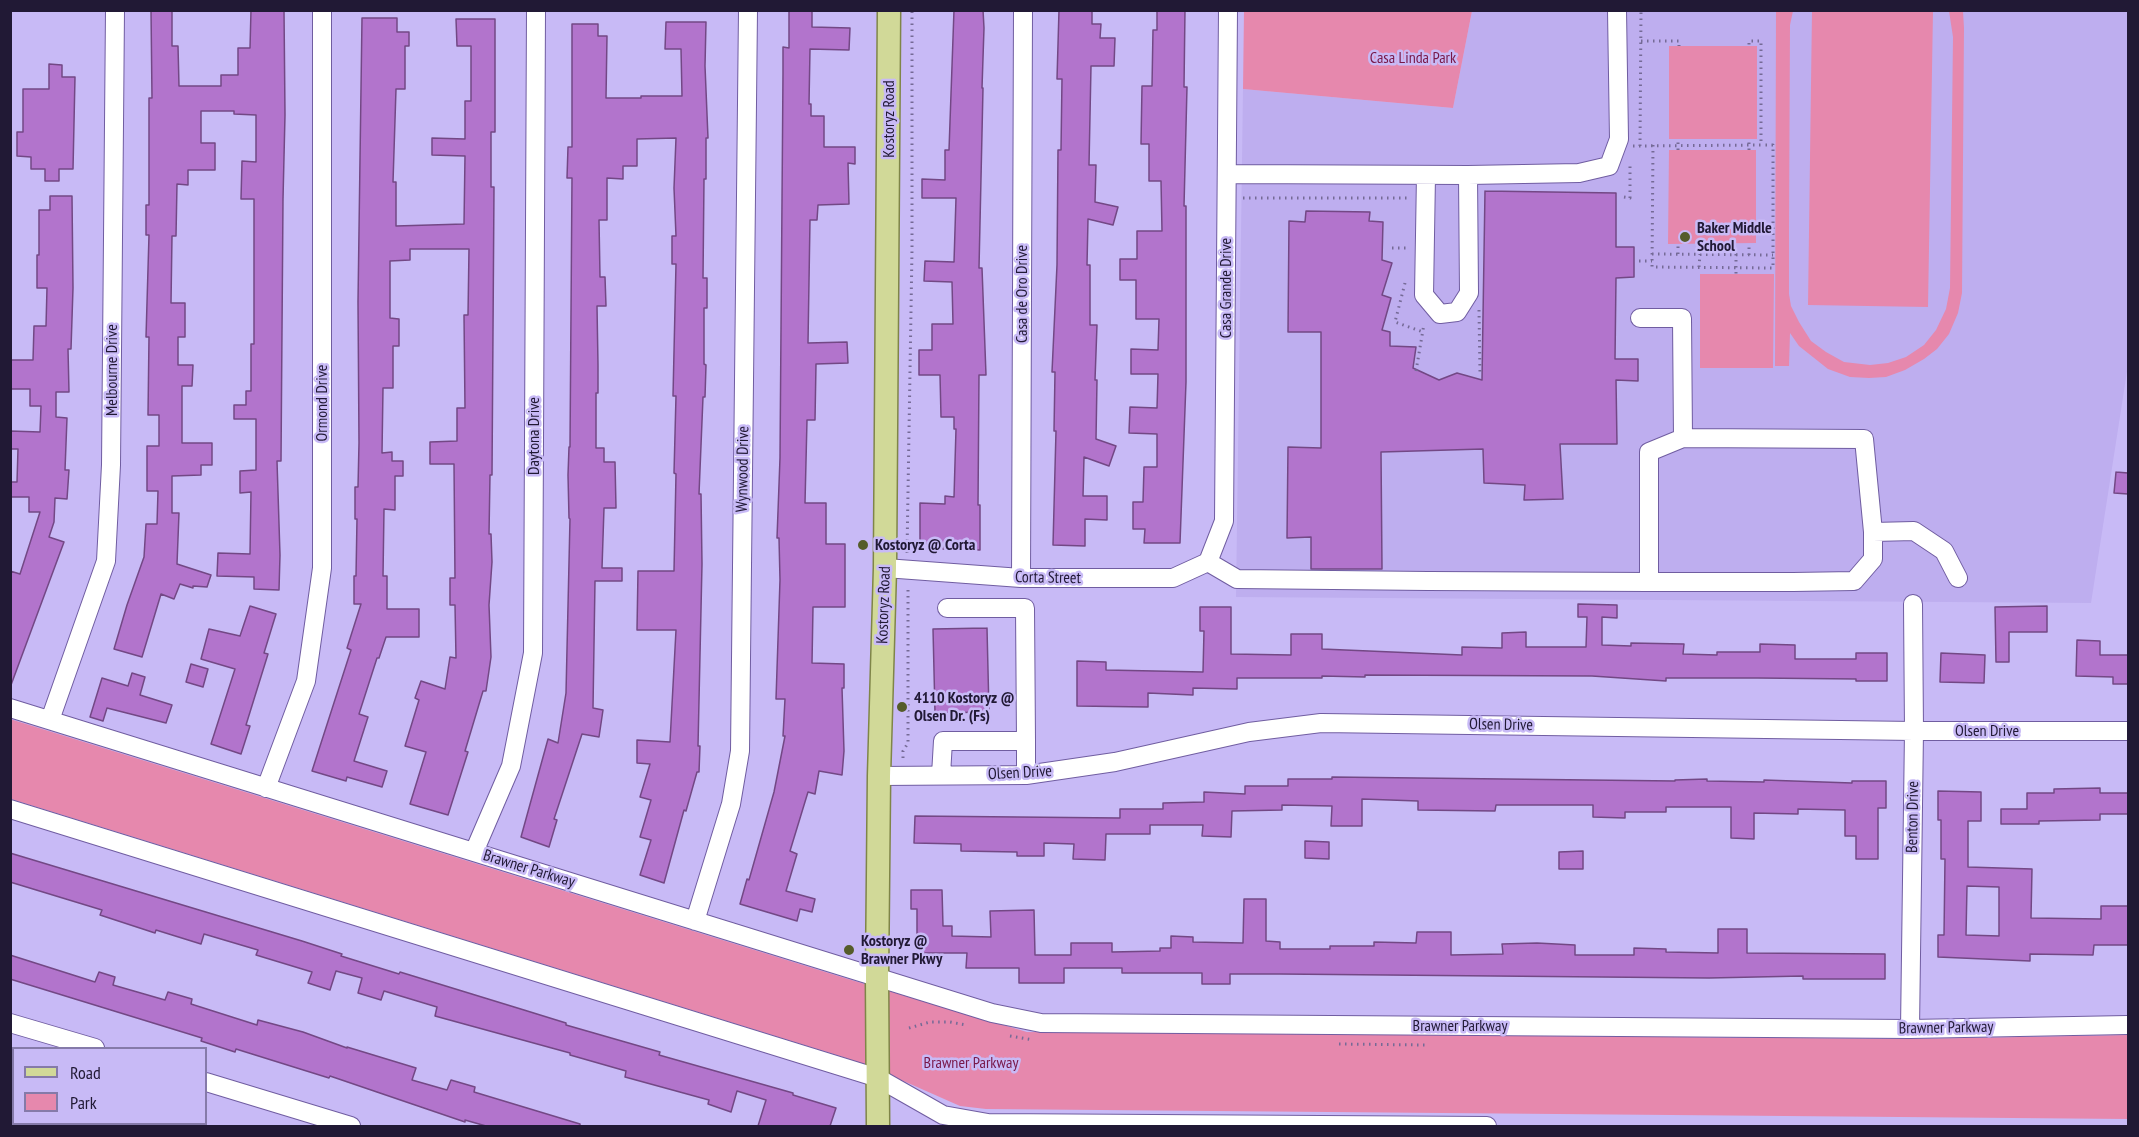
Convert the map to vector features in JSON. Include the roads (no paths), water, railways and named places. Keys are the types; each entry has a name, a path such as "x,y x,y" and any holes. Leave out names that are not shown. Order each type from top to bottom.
{"main road":[{"name":"Kostoryz Road","path":"878,1126 879,776 896,569 889,10"}],"street":[{"name":"Melbourne Drive","path":"50,720 106,561 111,465 115,10"},
{"name":"Ormond Drive","path":"266,788 306,681 322,568 322,10"},
{"name":"Daytona Drive","path":"474,852 511,766 533,653 536,10"},
{"name":"Wynwood Drive","path":"695,921 731,804 740,751 748,10"},
{"name":"Casa de Oro Drive","path":"1021,578 1023,10"},
{"name":"Casa Grande Drive","path":"1208,562 1224,521 1228,10"},
{"path":"1227,174 1468,175 1579,172 1609,166 1619,139 1617,10"},
{"path":"1425,175 1424,295 1440,314 1457,312 1469,293 1468,175"},
{"path":"1640,318 1682,318 1683,438"},
{"path":"1208,562 1237,579 1650,582 1854,581 1873,559 1873,532 1864,439 1683,438 1649,452 1650,582"},
{"path":"1873,532 1914,531 1944,551 1958,579"},
{"name":"Corta Street","path":"896,569 1021,578 1173,578 1208,562"},
{"name":"Benton Drive","path":"1910,1029 1914,731 1913,604"},
{"path":"947,608 1025,608 1026,775"},
{"name":"Brawner Parkway","path":"10,708 992,1013 1041,1023 1910,1029 2128,1025"},
{"name":"Olsen Drive","path":"879,776 1026,775 1115,762 1249,732 1321,723 1914,731 2128,731"},
{"path":"941,775 943,741 1026,741"},
{"path":"10,809 878,1078 943,1115 979,1125 1487,1126"},
{"path":"10,1023 92,1047"},
{"path":"207,1082 351,1126"}],"place":[{"name":"Baker Middle School","path":"1685,237"},
{"name":"Kostoryz @ Corta","path":"863,545"},
{"name":"4110 Kostoryz @ Olsen Dr. (Fs)","path":"902,707"},
{"name":"Kostoryz @ Brawner Pkwy","path":"849,950"}],"park label":[{"name":"Casa Linda Park","path":"1413,58"}]}
